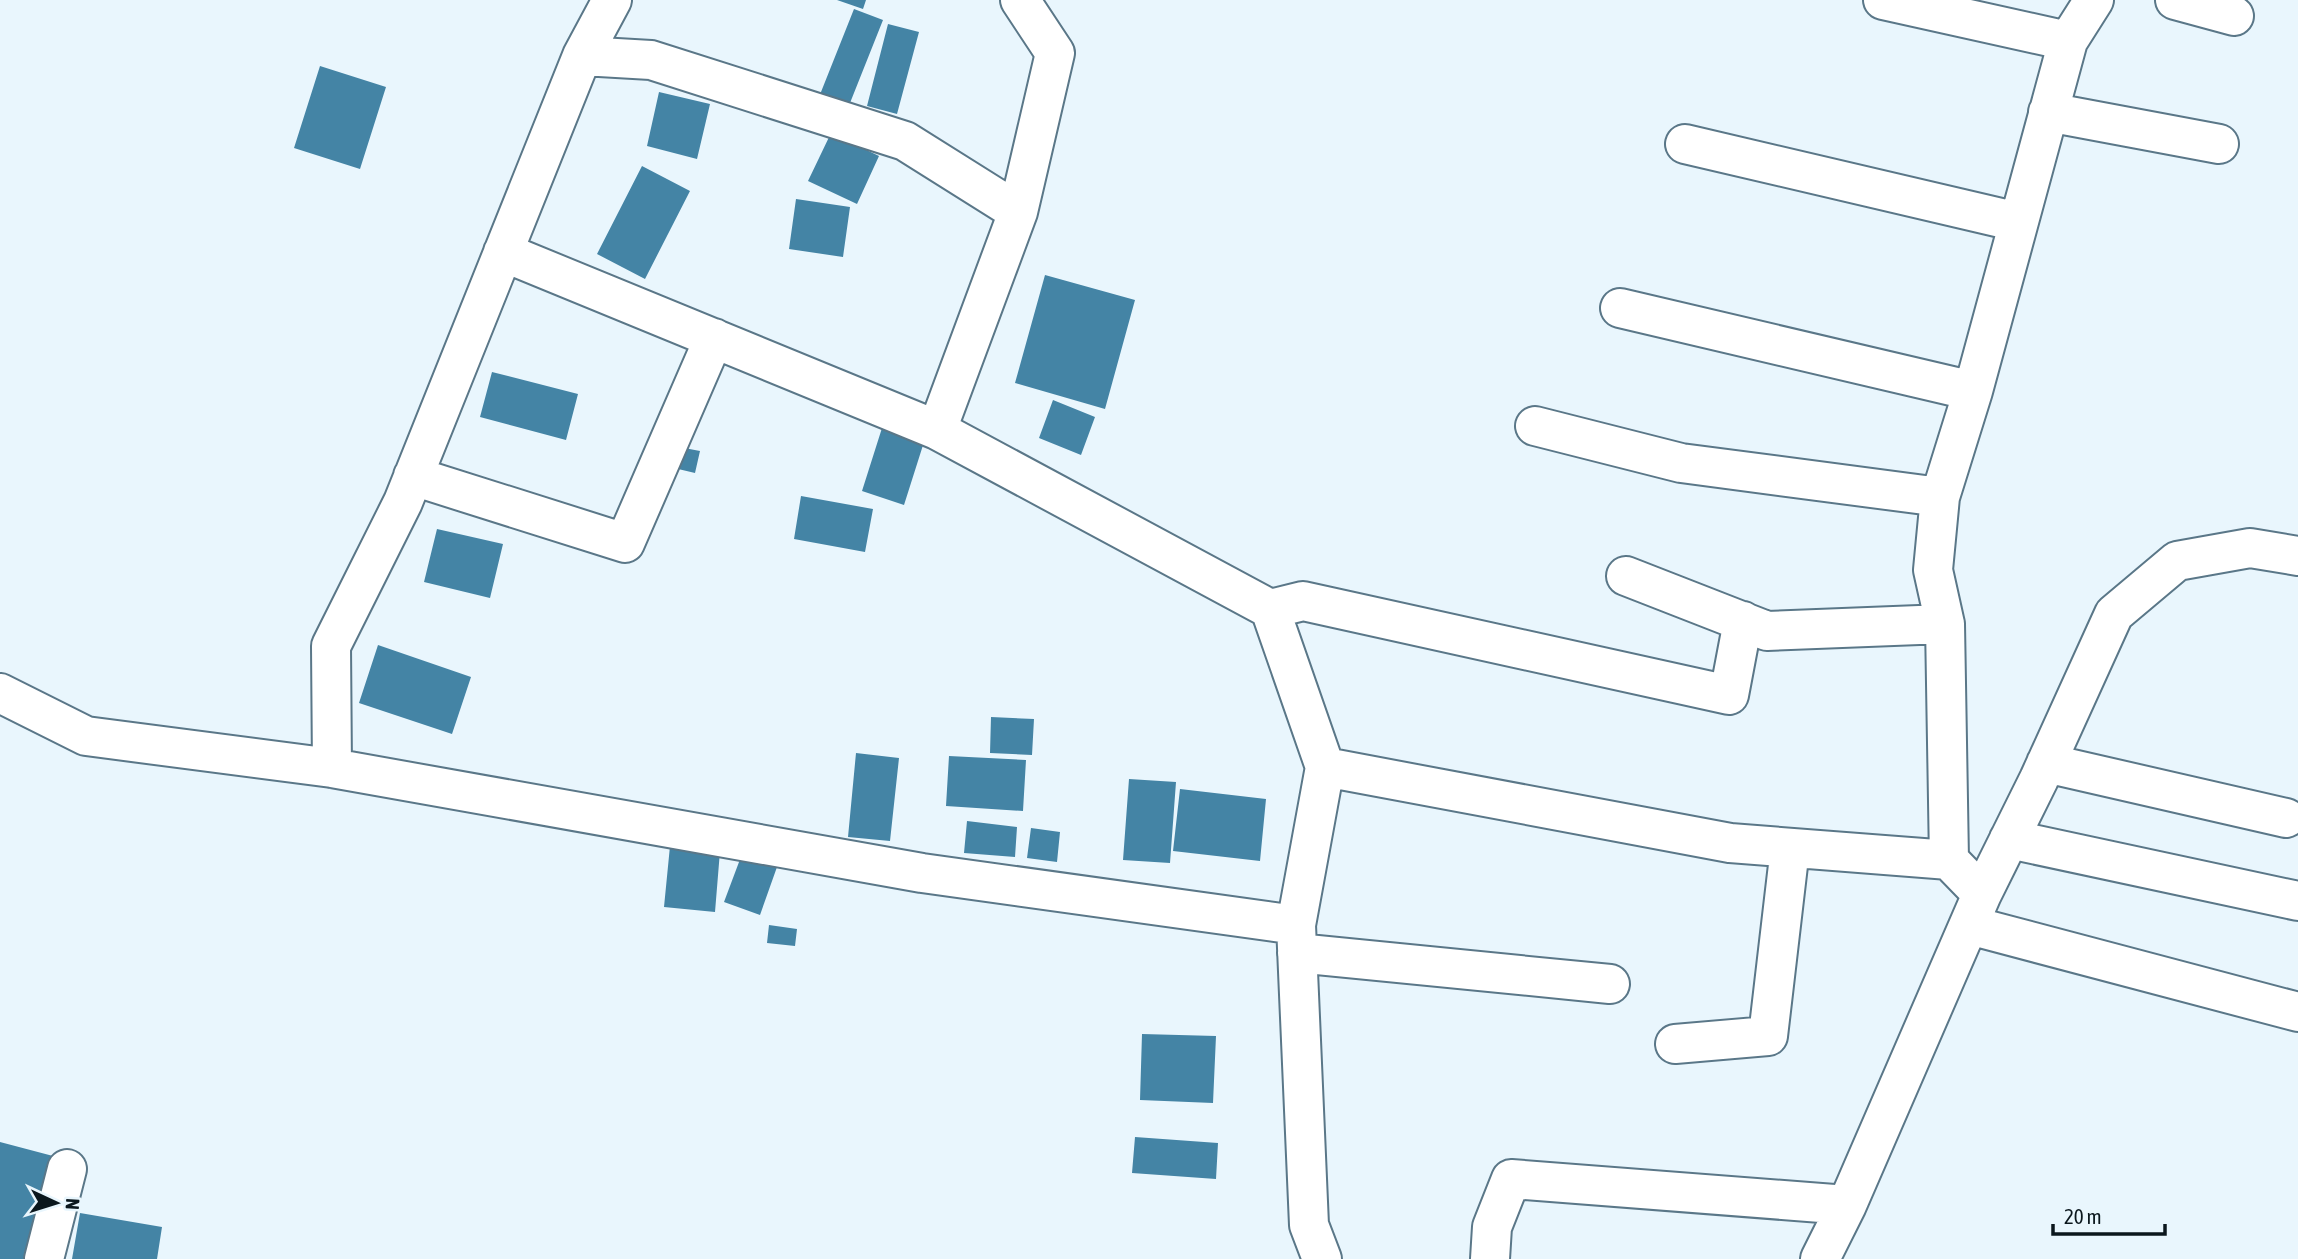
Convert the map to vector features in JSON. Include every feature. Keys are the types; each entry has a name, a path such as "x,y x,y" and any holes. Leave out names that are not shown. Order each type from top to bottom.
{"street":[{"path":"332,768 331,646 404,502 582,55 612,0"},
{"path":"937,430 1018,212 1055,53 1020,0"},
{"path":"1883,0 2068,41"},
{"path":"2094,0 2068,41 1973,391 1940,497 1933,570 1945,624 1949,860 1975,909 2298,1012"},
{"path":"2175,0 2234,16"},
{"path":"582,55 651,60 905,141 1018,212"},
{"path":"2048,112 2219,144"},
{"path":"1685,144 2018,222"},
{"path":"503,251 937,430 1270,609 1303,601 1729,695 1743,621"},
{"path":"1620,308 1973,391"},
{"path":"413,476 625,543 715,338"},
{"path":"1535,426 1681,463 1940,497"},
{"path":"1820,1259 1847,1205 1975,909 2114,614 2177,561 2250,548 2298,556"},
{"path":"1626,576 1768,631 1945,624"},
{"path":"1270,609 1325,767 1296,939 1309,1225 1322,1259"},
{"path":"0,693 86,736 332,768 1296,939 1611,984"},
{"path":"2046,763 2286,818"},
{"path":"1325,767 1730,843 1949,860"},
{"path":"2009,839 2298,901"},
{"path":"1675,1044 1768,1036 1790,848"},
{"path":"44,1259 67,1169"},
{"path":"1490,1259 1492,1227 1511,1179 1847,1205"}],"building":[{"path":"837,0 866,0 863,9"},
{"path":"854,9 883,20 848,108 819,97"},
{"path":"888,24 919,32 897,114 867,106"},
{"path":"320,66 386,87 360,169 294,148"},
{"path":"659,92 710,104 697,159 647,146"},
{"path":"831,133 879,156 857,204 808,181"},
{"path":"642,166 690,191 645,279 597,254"},
{"path":"796,199 850,207 843,257 789,249"},
{"path":"1045,275 1135,300 1105,409 1015,383"},
{"path":"492,372 578,394 566,440 480,417"},
{"path":"1053,400 1095,417 1081,455 1039,438"},
{"path":"882,428 924,442 904,505 862,491"},
{"path":"679,447 700,451 695,473 674,468"},
{"path":"801,496 873,509 865,552 794,539"},
{"path":"437,529 503,544 490,598 424,582"},
{"path":"378,645 471,677 452,734 359,703"},
{"path":"991,717 1034,719 1032,755 990,753"},
{"path":"856,753 899,758 890,841 848,837"},
{"path":"949,756 1026,760 1023,811 946,806"},
{"path":"1129,779 1176,782 1170,863 1123,860"},
{"path":"1180,789 1266,799 1260,861 1173,851"},
{"path":"967,821 1017,827 1015,857 964,853"},
{"path":"1031,828 1060,832 1057,862 1027,858"},
{"path":"670,846 720,851 715,912 664,907"},
{"path":"742,854 777,867 760,915 724,902"},
{"path":"769,925 797,929 795,946 767,943"},
{"path":"1142,1034 1216,1036 1213,1103 1140,1100"},
{"path":"1135,1137 1218,1143 1216,1179 1132,1173"},
{"path":"0,1142 53,1156 26,1259 0,1259"},
{"path":"80,1213 162,1227 157,1259 72,1259"}]}
